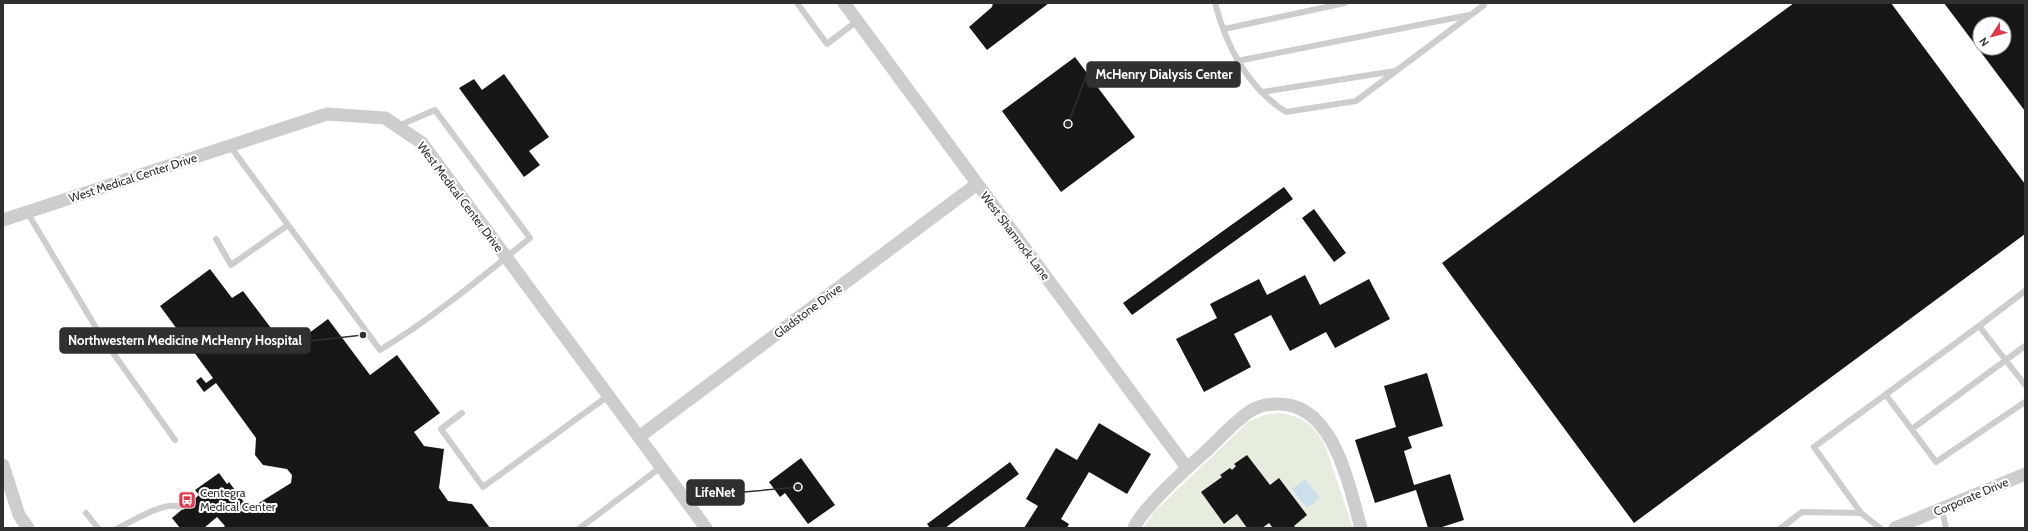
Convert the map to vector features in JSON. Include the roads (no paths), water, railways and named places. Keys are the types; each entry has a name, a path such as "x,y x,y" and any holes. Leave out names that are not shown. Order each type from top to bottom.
{"street":[{"name":"West Shamrock Lane","path":"844,3 1187,468"},
{"name":"West Medical Center Drive","path":"3,220 327,114 385,118 422,143 706,528"},
{"name":"Gladstone Drive","path":"639,437 977,184"},
{"path":"1134,528 1141,517 1187,468 1251,410 1267,404 1284,404 1300,407 1314,418 1331,441 1338,454 1361,528"},
{"path":"3,465 19,515 28,528"},
{"name":"Corporate Drive","path":"1895,528 1942,510 2025,474"}],"lane":[{"path":"797,3 827,44 857,21"},
{"path":"1215,3 1237,61 1250,80 1277,106 1286,112 1356,101 1484,5 1483,3"},
{"path":"1224,29 1345,3"},
{"path":"1237,61 1471,14"},
{"path":"1262,92 1396,70"},
{"path":"230,146 380,350 403,336 530,238 436,110 397,126"},
{"path":"27,212 101,336 175,440"},
{"path":"216,240 231,265 288,225"},
{"path":"1880,528 1861,513 1814,447 2025,291"},
{"path":"1979,326 2025,385"},
{"path":"1912,429 2025,346"},
{"path":"1886,395 1936,462 2025,402"},
{"path":"462,413 440,429 482,487 608,396"},
{"path":"580,528 661,467"},
{"path":"118,528 163,507 176,505 182,507"},
{"path":"1942,510 1946,528"},
{"path":"1781,528 1802,512 1861,513"},
{"path":"86,513 98,528"}],"water":[{"path":"1305,479 1320,498 1307,508 1292,489"}],"place":[{"name":"McHenry Dialysis Center","path":"1068,124"},
{"name":"Northwestern Medicine McHenry Hospital","path":"363,335"},
{"name":"LifeNet","path":"798,487"},
{"name":"Centegra Medical Center","path":"187,500"}]}
